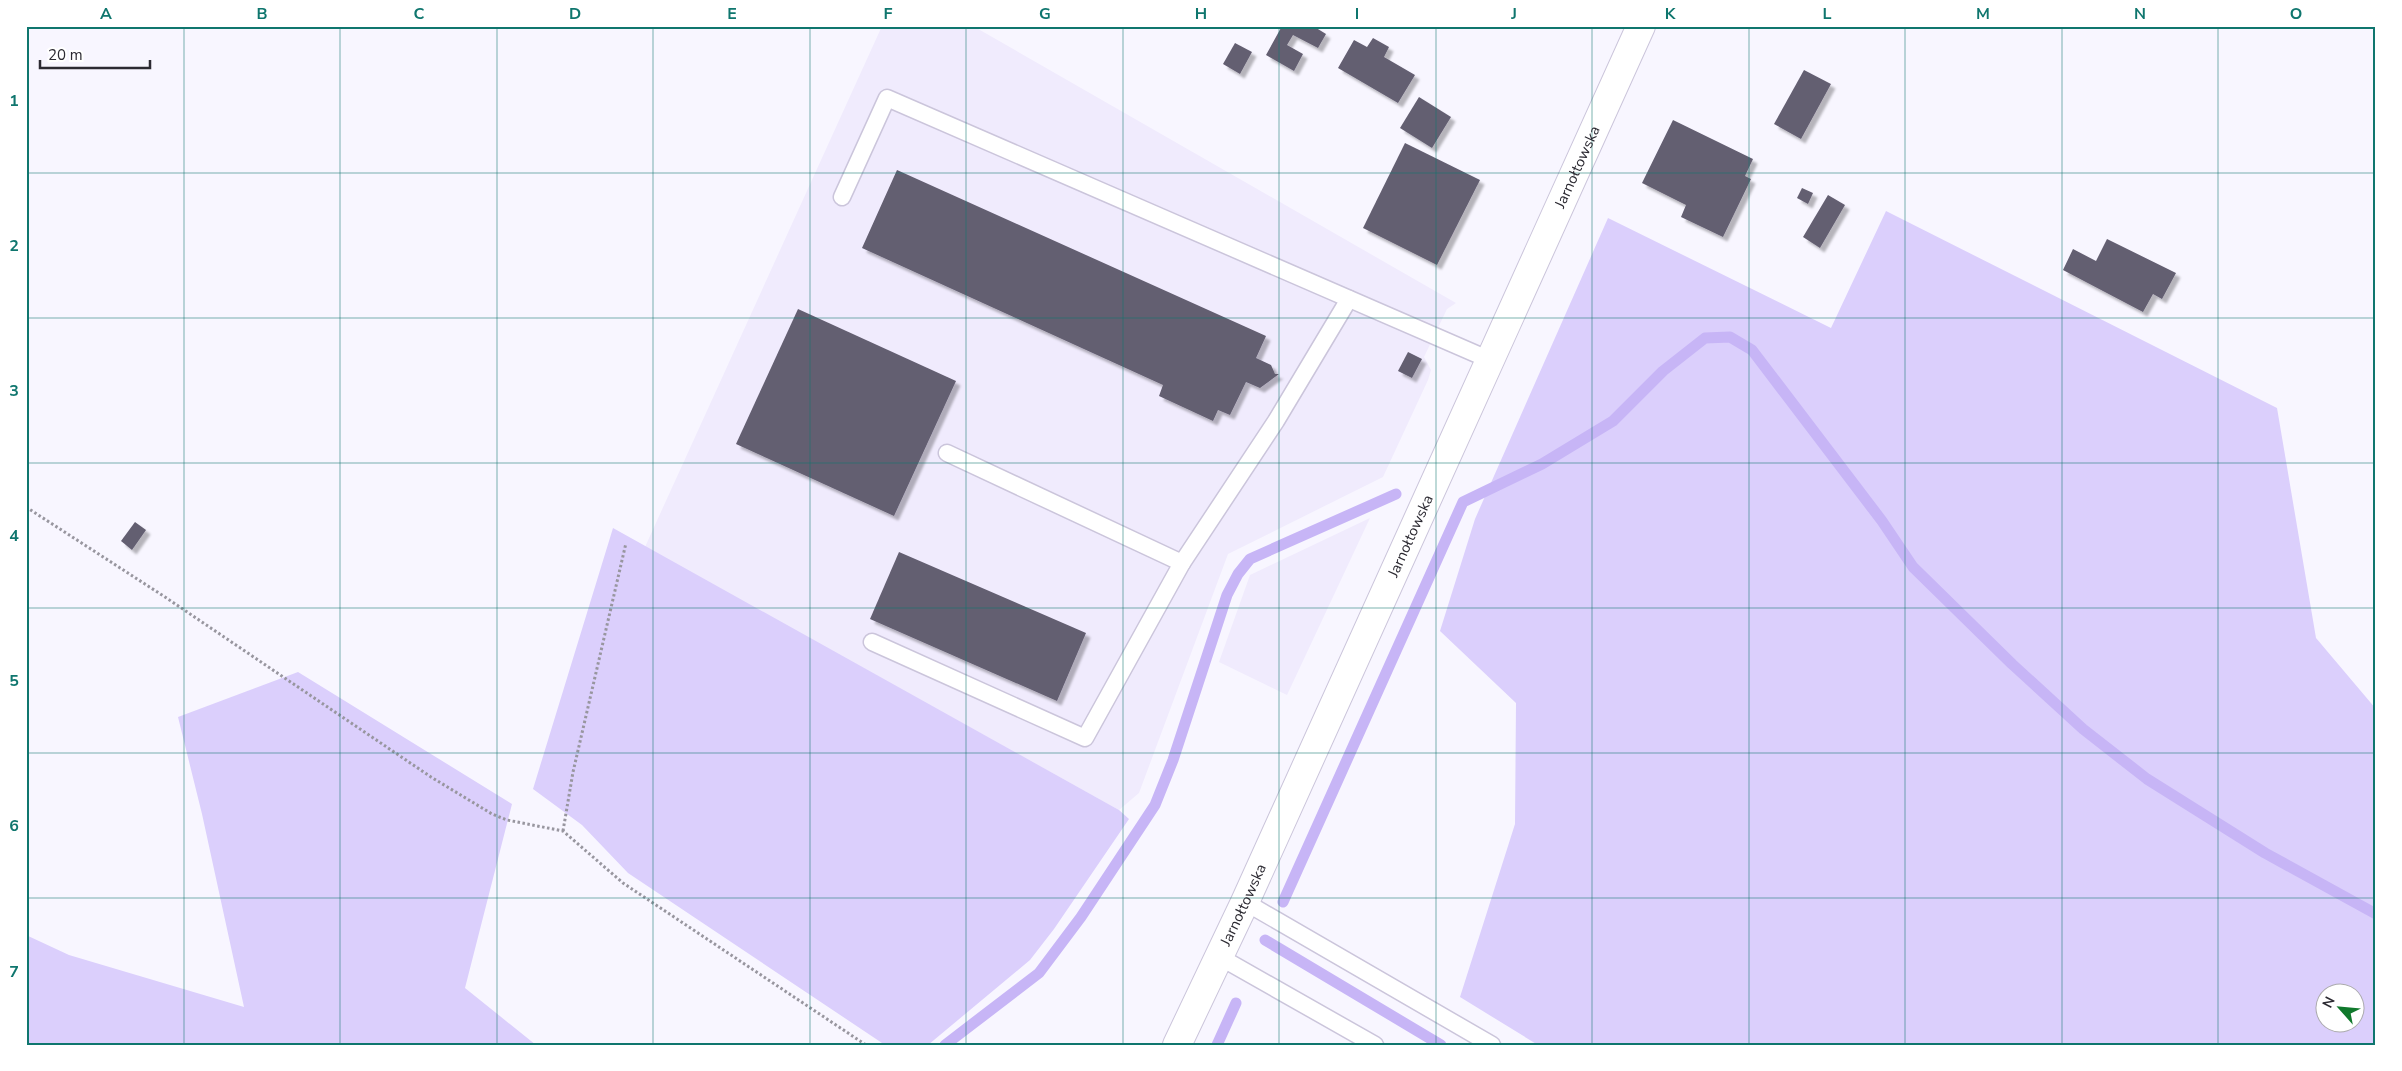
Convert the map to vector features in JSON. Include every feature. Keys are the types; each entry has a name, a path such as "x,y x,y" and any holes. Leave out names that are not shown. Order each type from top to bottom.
{"street":[{"name":"Jarnołtowska","path":"1177,1045 1245,902 1641,26"}],"lane":[{"path":"842,197 887,98 1490,360"},
{"path":"872,642 1085,738 1182,563 1276,421 1350,299"},
{"path":"946,453 1182,563"},
{"path":"1245,902 1492,1045"},
{"path":"1218,956 1375,1045"}],"path":[{"path":"26,507 165,597 431,777 492,814 507,820 563,831 623,882 866,1045"},
{"path":"563,831 574,772 626,543"}],"shaded area":[{"path":"882,26 973,26 1456,303 1447,309 1424,357 1431,370 1428,380 1383,477 1228,554 1139,793 1119,810 645,547"},
{"path":"1886,211 2277,408 2316,638 2376,709 2376,1045 1538,1045 1460,997 1515,824 1516,703 1440,631 1475,519 1608,218 1831,328"},
{"path":"1370,518 1287,695 1219,662 1250,575"},
{"path":"613,528 1119,810 1129,819 1054,929 1030,960 928,1045 885,1045 628,873 582,825 533,789"},
{"path":"298,672 512,804 465,988 536,1045 26,1045 26,935 69,955 244,1007 202,814 178,717"}],"building":[{"path":"1282,26 1313,26 1326,34 1318,48 1293,35 1287,45 1303,54 1294,71 1266,55"},
{"path":"1373,38 1389,47 1384,57 1415,75 1398,103 1338,68 1354,40 1367,47"},
{"path":"1235,43 1252,52 1240,74 1223,64"},
{"path":"1804,70 1831,84 1801,139 1774,124"},
{"path":"1419,97 1451,117 1432,148 1400,128"},
{"path":"1673,120 1753,159 1745,176 1751,179 1723,237 1681,217 1686,205 1642,183"},
{"path":"1405,143 1480,180 1437,265 1363,228"},
{"path":"897,170 1266,336 1256,358 1271,365 1275,374 1279,374 1260,388 1246,382 1230,415 1218,410 1213,421 1159,396 1163,385 862,248"},
{"path":"1802,188 1813,193 1808,204 1797,198"},
{"path":"1828,195 1845,205 1820,248 1803,237"},
{"path":"2107,239 2176,273 2162,299 2153,294 2143,312 2063,270 2073,249 2096,261"},
{"path":"798,309 956,381 894,516 736,444"},
{"path":"1408,352 1422,359 1412,378 1398,371"},
{"path":"135,522 146,530 132,550 121,541"},
{"path":"899,552 1086,633 1057,701 870,619"}],"waterway":[{"path":"1283,902 1463,502 1542,464 1613,421 1663,371 1705,338 1730,337 1752,350 1882,521 1913,567 2012,664 2083,729 2147,779 2265,853 2376,914"},
{"path":"945,1045 1039,973 1081,917 1155,805 1173,760 1227,595 1238,574 1250,559 1396,494"},
{"path":"1265,940 1441,1045"},
{"path":"1217,1045 1236,1003"}]}
